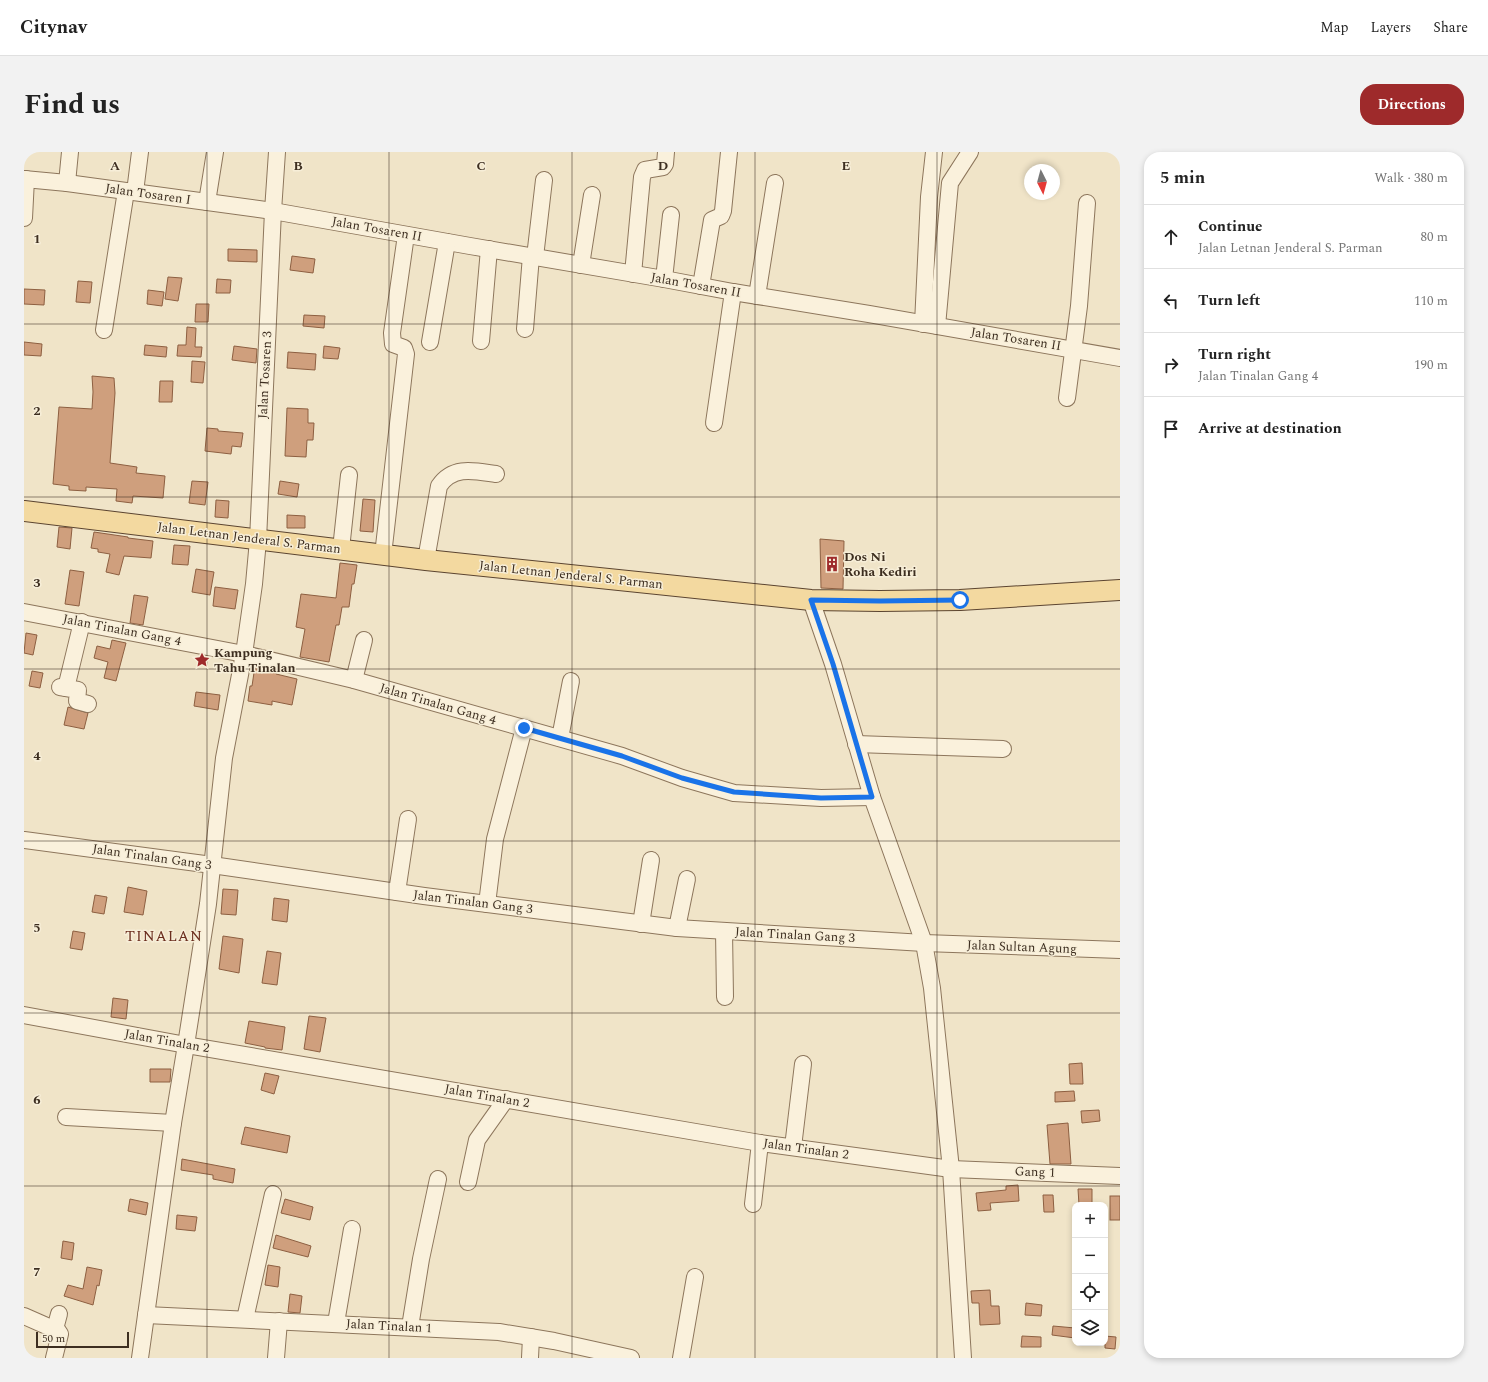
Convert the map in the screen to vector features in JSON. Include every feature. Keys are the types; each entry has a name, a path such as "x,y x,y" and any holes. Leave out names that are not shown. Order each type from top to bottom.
{"main road":[{"name":"Jalan Letnan Jenderal S. Parman","path":"24,511 426,560 811,600 960,600 1120,590"}],"street":[{"path":"67,183 70,152"},
{"path":"104,330 130,191 140,152"},
{"path":"207,202 214,152"},
{"name":"Jalan Tosaren 3","path":"140,1358 173,1124 208,904 224,758 244,654 254,584 258,540 277,152"},
{"path":"633,274 642,177 645,170 663,167 665,164 666,152"},
{"path":"701,286 712,220 721,216 723,211 729,152"},
{"path":"930,325 929,198 934,152"},
{"path":"930,325 950,183 970,152"},
{"path":"24,218 25,179"},
{"name":"Jalan Tosaren I","path":"25,179 67,183 273,210"},
{"path":"525,329 544,180"},
{"path":"757,296 775,183"},
{"path":"581,265 592,196"},
{"path":"1068,398 1079,306 1087,203"},
{"name":"Jalan Tosaren II","path":"273,210 489,250 1120,358"},
{"path":"664,279 671,215"},
{"path":"384,555 406,354 404,348 393,344 392,333 406,235"},
{"path":"430,342 447,242"},
{"path":"481,341 489,250"},
{"path":"714,423 733,292"},
{"path":"426,560 439,486 444,478 453,473 468,470 496,474"},
{"path":"341,550 349,475"},
{"path":"811,600 833,664 872,797 924,943 932,988 951,1169 963,1358"},
{"name":"Jalan Tinalan Gang 4","path":"24,612 244,654 354,680 622,756 682,778 734,792 821,798 872,797"},
{"path":"82,622 63,687 78,690 76,701 88,704"},
{"path":"354,680 364,640"},
{"path":"560,738 571,681"},
{"path":"487,904 495,839 524,728"},
{"path":"856,744 1003,750"},
{"path":"397,892 408,819"},
{"name":"Jalan Tinalan Gang 3","path":"24,840 640,924 677,928 924,943"},
{"path":"640,924 651,860"},
{"path":"677,928 687,879"},
{"path":"724,931 725,997"},
{"name":"Jalan Sultan Agung","path":"924,943 1120,950"},
{"name":"Jalan Tinalan 2","path":"24,1015 186,1045 760,1143 951,1169"},
{"path":"793,1147 803,1064"},
{"path":"468,1182 477,1140 506,1099"},
{"path":"66,1117 173,1124"},
{"path":"753,1204 760,1143"},
{"name":"Gang 1","path":"951,1169 1120,1176"},
{"path":"410,1327 421,1259 438,1179"},
{"path":"245,1319 273,1194"},
{"path":"336,1323 352,1229"},
{"path":"681,1358 695,1277"},
{"name":"Jalan Tinalan 1","path":"146,1315 499,1332 531,1336 631,1358"},
{"path":"24,1316 57,1321 60,1334 54,1358"},
{"path":"276,1358 280,1321"},
{"path":"530,1358 531,1336"}],"building":[{"path":"228,249 257,250 257,262 228,261"},
{"path":"292,256 315,259 313,273 290,270"},
{"path":"168,277 182,278 178,301 165,299"},
{"path":"217,279 231,280 230,293 216,293"},
{"path":"78,281 92,282 90,303 76,302"},
{"path":"24,289 45,290 44,305 24,304"},
{"path":"148,290 164,292 162,306 147,304"},
{"path":"196,304 209,304 208,322 195,322"},
{"path":"304,315 325,316 324,328 303,326"},
{"path":"187,327 196,328 195,347 202,347 201,357 177,356 178,345 186,345"},
{"path":"24,342 42,344 41,356 24,355"},
{"path":"145,345 167,347 166,357 144,355"},
{"path":"234,346 257,349 256,363 232,360"},
{"path":"324,346 340,348 338,359 323,358"},
{"path":"288,352 316,354 315,370 287,368"},
{"path":"192,361 205,362 203,383 191,382"},
{"path":"92,376 114,378 115,393 110,463 137,467 136,473 165,476 163,498 133,496 132,503 116,501 117,489 86,487 86,491 69,490 69,486 53,484 59,407 92,409"},
{"path":"160,381 173,381 172,402 159,402"},
{"path":"287,408 308,409 308,423 314,423 313,440 307,440 306,457 285,456"},
{"path":"207,428 218,429 218,431 243,433 241,447 232,446 231,454 205,451"},
{"path":"192,481 208,482 205,505 189,503"},
{"path":"280,481 299,484 297,497 278,494"},
{"path":"363,499 375,500 373,532 360,531"},
{"path":"216,500 229,501 228,518 215,517"},
{"path":"287,515 305,516 305,528 287,528"},
{"path":"59,527 72,528 70,549 57,547"},
{"path":"94,532 153,541 151,558 124,556 119,575 106,572 110,554 98,552 98,549 91,548"},
{"name":"Dos Ni Roha Kediri","path":"820,539 844,541 843,589 821,588"},
{"path":"174,545 190,546 188,565 172,564"},
{"path":"340,563 357,565 354,584 352,584 349,607 342,607 339,625 336,625 329,662 300,657 305,629 296,627 301,594 336,598"},
{"path":"196,569 214,572 210,595 192,592"},
{"path":"70,570 84,572 79,606 65,604"},
{"path":"215,587 238,590 235,609 213,606"},
{"path":"134,595 148,597 143,625 130,623"},
{"path":"26,633 37,635 33,655 24,653"},
{"path":"112,640 126,643 116,681 104,678 108,662 94,658 97,646 110,649"},
{"path":"255,666 276,671 276,674 297,679 292,705 272,701 272,705 248,701"},
{"path":"32,671 43,673 40,688 29,686"},
{"path":"196,692 220,695 218,710 194,706"},
{"path":"68,707 88,713 84,729 64,725"},
{"path":"128,887 147,891 143,915 124,912"},
{"path":"223,889 238,890 236,915 221,914"},
{"path":"95,895 107,897 104,914 92,912"},
{"path":"274,898 289,900 287,922 272,920"},
{"path":"73,931 85,933 82,950 70,948"},
{"path":"223,936 243,939 239,973 219,969"},
{"path":"267,951 281,953 277,985 262,983"},
{"path":"113,998 128,1000 126,1019 111,1017"},
{"path":"309,1016 326,1018 320,1052 304,1049"},
{"path":"249,1021 285,1027 282,1050 245,1043"},
{"path":"1082,1063 1083,1084 1070,1084 1069,1064"},
{"path":"150,1069 171,1069 170,1082 150,1082"},
{"path":"265,1073 279,1076 274,1094 261,1090"},
{"path":"1074,1091 1075,1101 1055,1102 1055,1092"},
{"path":"1099,1110 1100,1121 1082,1123 1081,1111"},
{"path":"1068,1123 1071,1164 1050,1164 1047,1125"},
{"path":"245,1127 290,1136 287,1153 241,1144"},
{"path":"182,1159 235,1169 233,1183 213,1179 213,1175 181,1170"},
{"path":"1018,1185 1019,1201 990,1203 991,1210 978,1211 976,1193 1006,1190 1006,1186"},
{"path":"1078,1189 1092,1189 1092,1202 1079,1202"},
{"path":"1043,1195 1053,1195 1054,1212 1044,1212"},
{"path":"1110,1196 1120,1196 1120,1220 1110,1220"},
{"path":"130,1199 148,1203 146,1215 128,1211"},
{"path":"285,1199 313,1207 310,1220 281,1213"},
{"path":"177,1215 197,1217 195,1231 176,1229"},
{"path":"276,1235 311,1246 308,1257 273,1248"},
{"path":"63,1241 74,1243 72,1260 61,1258"},
{"path":"268,1265 280,1267 278,1287 265,1285"},
{"path":"87,1267 102,1270 93,1305 64,1296 68,1285 83,1289"},
{"path":"990,1290 991,1306 999,1306 1000,1324 980,1325 979,1303 972,1303 971,1291"},
{"path":"290,1294 302,1296 300,1313 288,1312"},
{"path":"1026,1303 1042,1305 1041,1316 1025,1315"},
{"path":"1053,1326 1072,1328 1072,1338 1052,1335"},
{"path":"1022,1336 1041,1337 1041,1347 1021,1347"},
{"path":"1108,1336 1116,1337 1115,1349 1105,1348 1105,1346 1108,1346"}],"place":[{"name":"Dos Ni Roha Kediri","path":"832,564"},
{"name":"Kampung Tahu Tinalan","path":"202,660"}],"district":[{"name":"TINALAN","path":"164,936"}],"route":[{"path":"524,728 622,756 682,778 734,792 821,798 872,797 833,664 811,600 960,600"}]}
